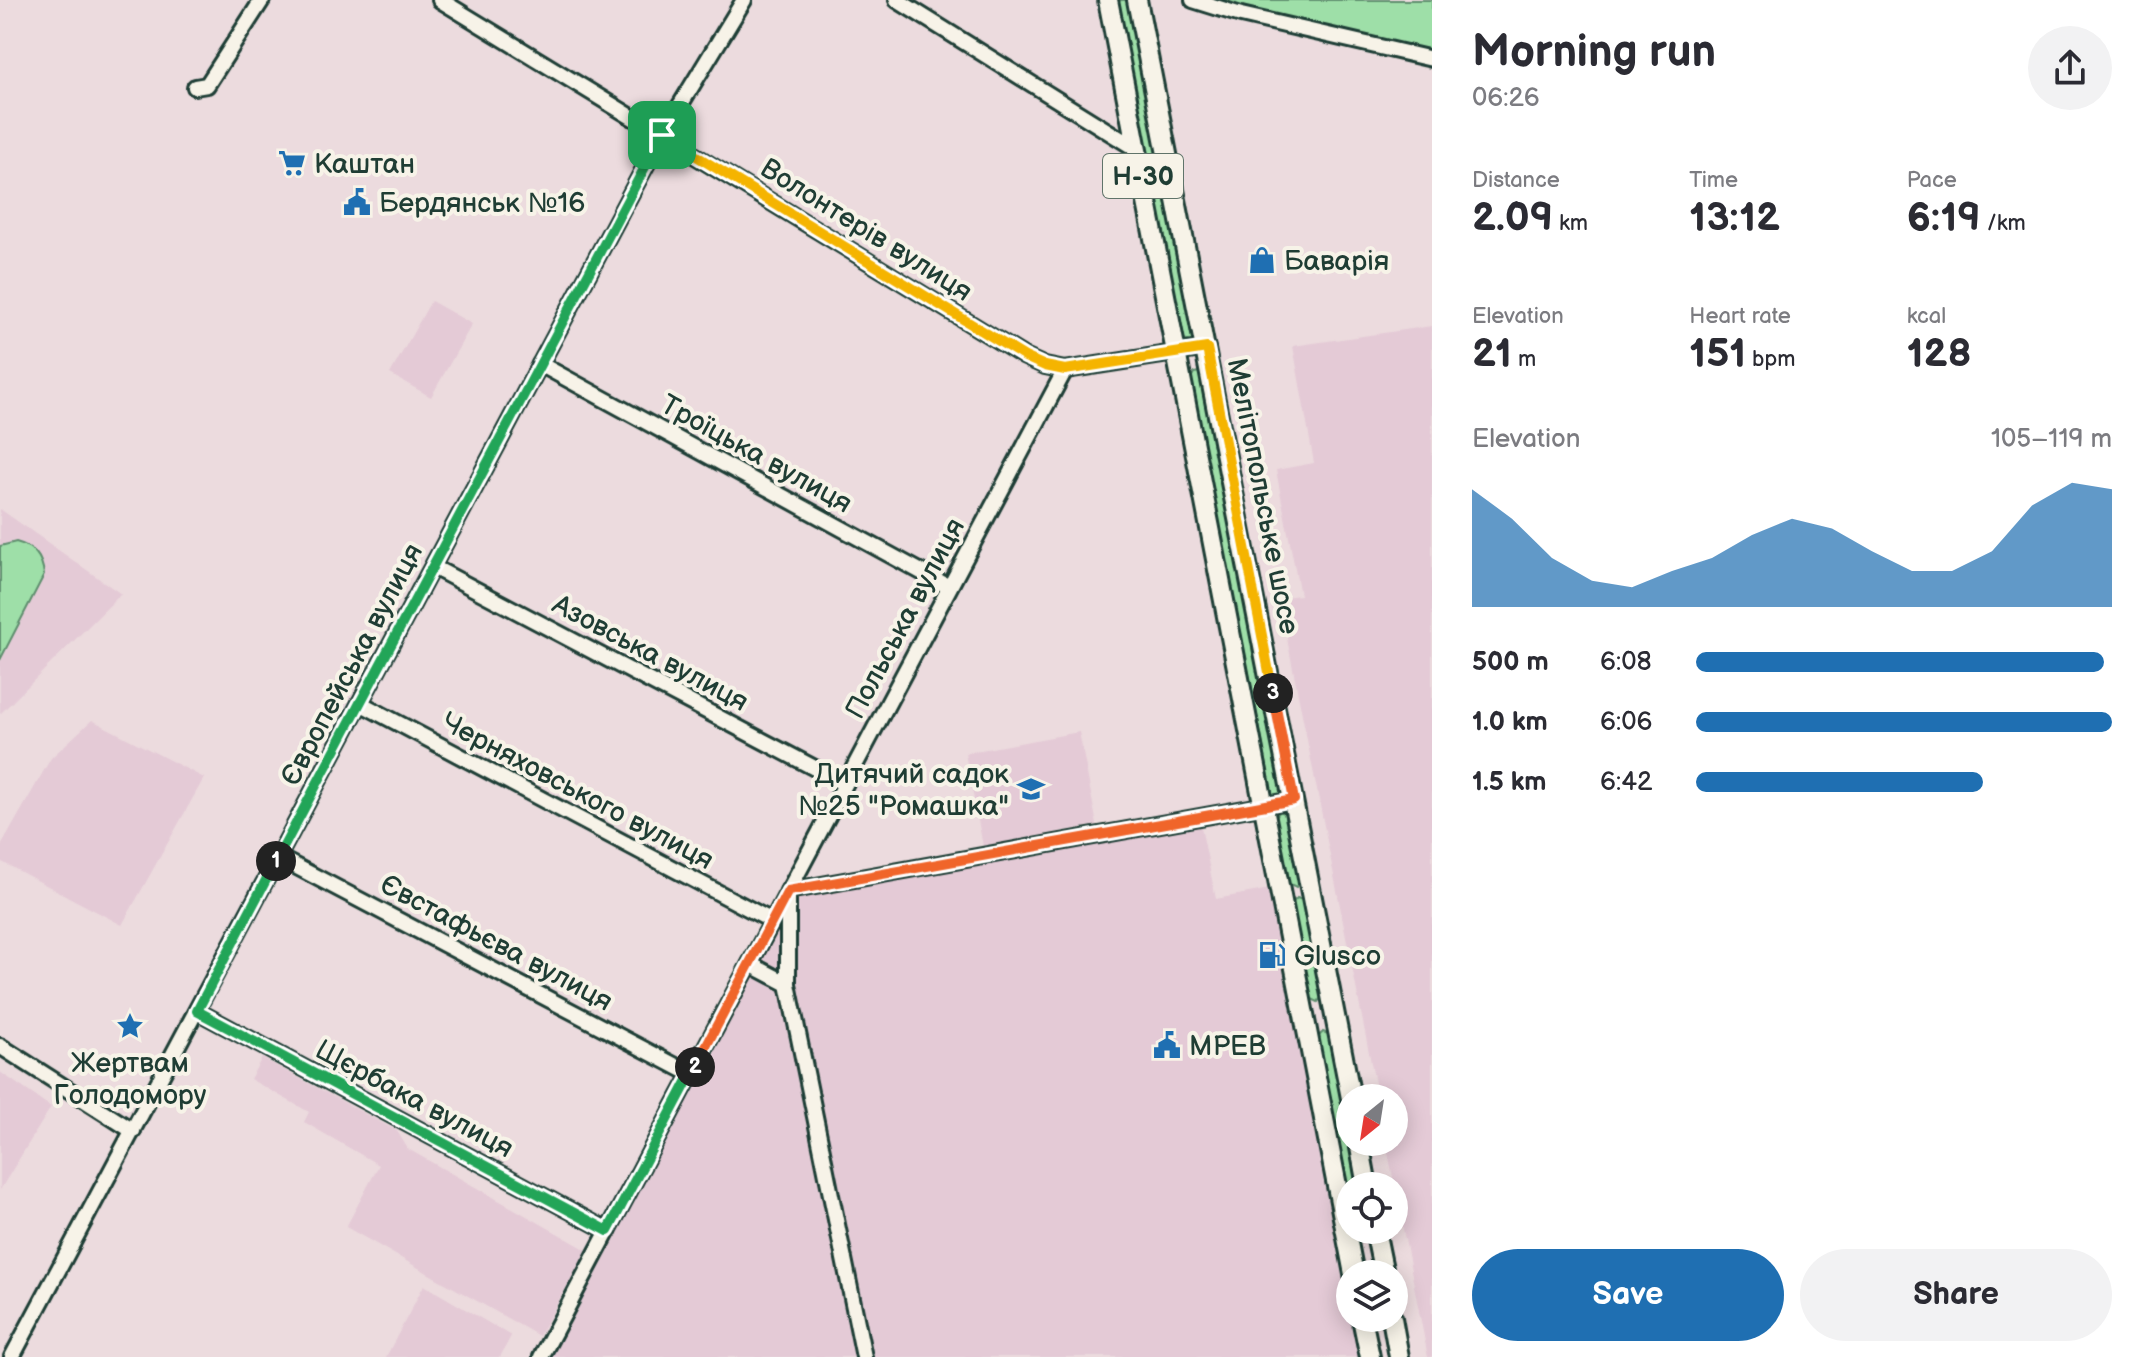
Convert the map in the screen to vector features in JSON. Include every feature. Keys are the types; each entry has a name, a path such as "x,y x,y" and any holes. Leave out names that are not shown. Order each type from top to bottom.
{"main road":[{"name":"Мелітопольське шосе","path":"1108,0 1351,1260"},
{"name":"Мелітопольське шосе","path":"1137,0 1348,1084"},
{"path":"1365,1332 1370,1357"},
{"path":"1395,1332 1399,1357"}],"street":[{"path":"195,87 207,85 213,78 262,0"},
{"name":"Волонтерів вулиця","path":"440,0 1025,357 1065,370 1207,348"},
{"name":"Європейська вулиця","path":"12,1357 662,135 744,0"},
{"path":"897,0 1138,150"},
{"path":"1193,0 1241,15 1432,59"},
{"name":"Троїцька вулиця","path":"540,364 949,587"},
{"name":"Польська вулиця","path":"541,1357 1065,370"},
{"name":"Азовська вулиця","path":"433,567 845,784"},
{"name":"Черняховського вулиця","path":"360,703 772,921"},
{"path":"864,1357 788,984 788,891 1294,800"},
{"name":"Євстафьєва вулиця","path":"278,857 691,1074"},
{"path":"750,964 788,984"},
{"name":"Щєрбака вулиця","path":"197,1011 608,1231"},
{"path":"0,1046 133,1131"}],"shaded area":[{"path":"431,301 472,324 431,397 390,374"},
{"path":"1432,326 1432,1357 1428,1357 1406,1244 1408,1172 1392,1172 1389,1156 1408,1156 1408,1084 1375,1084 1279,598 1300,595 1276,470 1314,463 1293,346"},
{"path":"0,509 121,594 0,714"},
{"path":"92,720 204,778 122,925 0,861 0,848 51,758"},
{"name":"Дитячий садок №25 \"Ромашка\"","path":"1079,732 1097,825 983,846 965,753"},
{"path":"1200,822 1216,899 1270,889 1341,1260 1336,1260 1336,1332 1354,1332 1359,1357 549,1357 792,895"},
{"path":"262,1058 397,1131 408,1149 587,1250 539,1336 346,1227 379,1165 304,1122 309,1112 250,1079"},
{"path":"0,1072 51,1107 0,1190"},
{"path":"424,1285 511,1336 500,1357 386,1357"}],"green space":[{"path":"1117,0 1131,0 1194,338 1190,342 1183,338"},
{"path":"1217,0 1432,0 1432,51 1223,3"},
{"path":"1199,372 1202,374 1283,795 1273,797 1191,378"},
{"path":"16,542 36,553 44,575 0,660 0,546"},
{"path":"1280,811 1288,815 1300,880 1296,887 1288,883 1275,817"},
{"path":"1297,898 1305,901 1322,996 1318,1002 1310,998 1292,903"},
{"path":"1323,1032 1331,1035 1340,1084 1336,1084 1336,1132 1318,1037"},
{"path":"1341,1156 1353,1156 1356,1172 1344,1172"}],"place":[{"name":"Каштан","path":"292,163"},
{"name":"Бердянськ №16","path":"357,202"},
{"name":"Баварія","path":"1262,260"},
{"name":"Дитячий садок №25 \"Ромашка\"","path":"1031,789"},
{"name":"Glusco","path":"1272,955"},
{"name":"Жертвам Голодомору","path":"130,1026"},
{"name":"МРЕВ","path":"1167,1045"}],"route":[{"path":"662,135 1025,357 1045,366 1065,370 1207,348 1294,800 788,891 608,1231 197,1011 662,135"}]}
